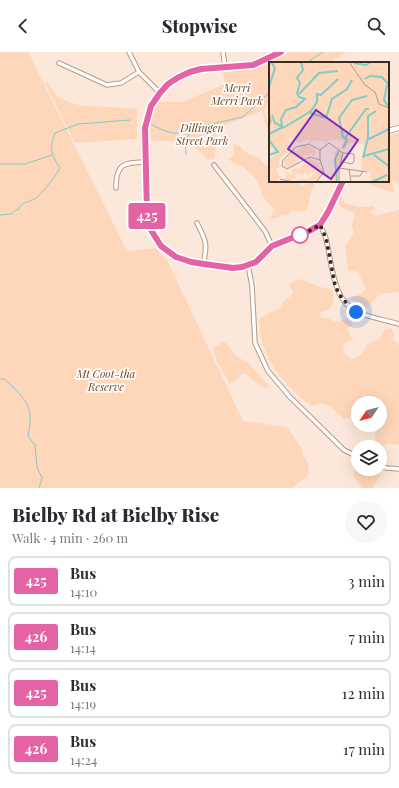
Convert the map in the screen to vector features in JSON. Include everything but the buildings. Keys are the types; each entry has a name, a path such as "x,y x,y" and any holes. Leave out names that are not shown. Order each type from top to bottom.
{"street":[{"path":"129,52 139,72 160,93"},
{"path":"223,52 225,67"},
{"path":"281,52 253,65 201,69 190,72 168,84 160,93 151,106 146,124 145,162 147,213 151,230 161,246 176,257 191,262 233,268 248,265 256,262 272,246 320,225 343,182"},
{"path":"59,63 107,85 121,84 139,72"},
{"path":"389,131 399,128"},
{"path":"116,188 117,174 124,164 132,162 145,162"},
{"path":"214,165 261,226 272,246"},
{"path":"198,223 206,239 204,264"},
{"path":"320,225 326,238 335,285 339,294 356,312 399,324"},
{"path":"248,265 252,286 255,343 268,372 290,397 344,450 351,454"},
{"path":"387,468 399,469"}],"green space":[{"name":"Mt Coot-tha Reserve","path":"0,52 28,52 127,251 156,248 167,260 243,421 287,427 301,447 303,455 308,463 309,472 308,475 292,488 0,488"},
{"path":"291,52 347,52 333,60 335,62 271,62"},
{"path":"269,63 269,100 265,110 269,127 267,128 262,111 217,128 215,159 208,160 189,141 151,141 150,126 153,111 158,102 182,102 225,84 223,72 254,69"},
{"path":"47,82 56,95 61,99 82,106 137,109 137,139 75,143 45,83"},
{"path":"399,133 399,184 392,181 394,193 369,184 368,182 389,182 389,136"},
{"path":"233,143 240,146 248,154 260,158 261,161 269,166 269,182 299,182 301,186 313,182 315,186 311,192 307,210 290,211 288,215 285,216 282,214 278,218 268,219 275,210 263,197 256,179 241,165 237,165 228,159 233,156"},
{"path":"341,196 345,203 360,207 374,206 375,209 369,212 375,216 399,210 399,292 380,294 365,309 351,299 366,290 358,272 348,270 345,247 354,233 352,226 355,213 344,209 338,204"},
{"path":"300,279 320,287 331,289 334,297 332,306 327,311 319,313 322,318 330,319 335,322 347,319 352,322 348,332 353,339 345,343 343,348 345,354 352,359 357,357 365,349 367,344 380,339 385,329 391,328 394,333 393,339 399,345 399,445 387,443 387,440 375,440 376,432 387,432 387,396 351,396 351,418 344,419 329,406 317,404 311,406 295,393 275,369 265,351 260,333 259,319 279,309 283,302 292,295 293,293 289,285 293,281"},
{"path":"223,342 226,343 236,356 248,363 269,388 261,387 243,373 230,384 217,361 213,348"},
{"path":"380,476 373,488 362,488 354,477"}],"waterway":[{"path":"308,62 323,52"},
{"path":"152,125 167,132 179,133 192,128 243,117 269,93"},
{"path":"0,215 11,214 24,204 39,196 58,171 60,168 52,151 52,143 55,133 78,124 130,120"},
{"path":"186,154 187,139 189,133 194,127"},
{"path":"0,164 25,164 52,155"},
{"path":"0,379 4,379 16,390 24,399 29,409 30,419 28,436 35,445 37,467 42,478 39,488"}],"bus line":[{"name":"425","path":"281,52 253,65 201,69 190,72 168,84 154,101 148,113 145,128 147,213 151,230 161,246 176,257 191,262 204,264 233,268 242,267 256,262 272,246 320,225 343,182"}],"route":[{"path":"300,235 295,237 320,225 326,238 335,285 339,294 356,312"}],"park label":[{"name":"Merri Merri Park","path":"237,94"},
{"name":"Dillingen Street Park","path":"202,134"}]}
